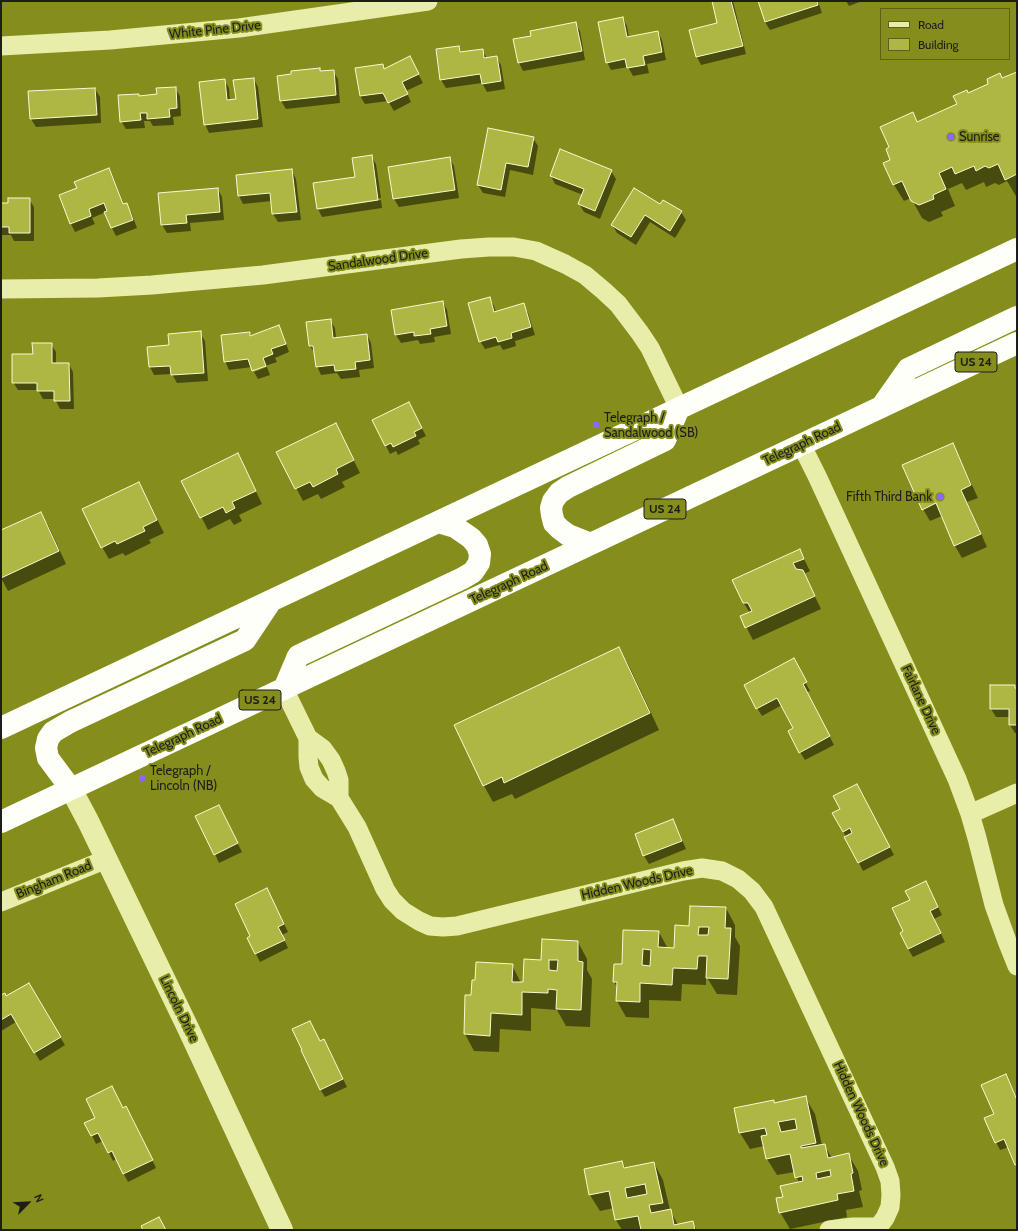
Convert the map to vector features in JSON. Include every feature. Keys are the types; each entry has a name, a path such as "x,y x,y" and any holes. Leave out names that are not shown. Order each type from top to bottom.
{"highway":[{"path":"1,728 1017,249"},
{"path":"881,407 908,369 1017,317"},
{"name":"Telegraph Road","path":"1,822 1017,343"},
{"path":"591,544 568,535 554,523 551,508 553,501 559,492 568,487 665,440 679,408"},
{"path":"284,689 298,656 473,572 479,563 480,554 477,545 471,538 455,527 438,522"},
{"path":"71,789 48,758 46,748 48,739 53,732 70,722 245,640 271,601"}],"street":[{"name":"White Pine Drive","path":"1,46 110,40 239,28 428,1"},
{"name":"Sandalwood Drive","path":"1,290 98,288 160,284 263,275 461,249 514,247 536,251 565,264 585,275 618,304 640,332 650,348 679,408"},
{"name":"Fairlane Drive","path":"801,444 957,779 978,838 994,905 1006,941 1017,966"},
{"name":"Hidden Woods Drive","path":"284,689 308,738 309,767 314,779 322,788 339,798 357,827 385,889 392,900 403,911 430,926 457,926 683,871 702,868 722,872 738,879 752,891 764,907 885,1167 890,1181 890,1207 885,1218 877,1228 829,1230"},
{"name":"Lincoln Drive","path":"71,789 107,859 188,1028 282,1230"},
{"path":"970,814 1017,793"},
{"name":"Bingham Road","path":"1,902 107,859"}],"building":[{"path":"712,1 731,1 743,46 696,57 689,30 717,23"},
{"path":"758,1 817,1 818,5 765,22"},
{"path":"623,17 627,37 658,31 662,52 643,56 645,65 627,68 625,59 606,63 598,22"},
{"path":"576,22 582,51 518,63 513,39 531,36 530,31"},
{"path":"459,46 460,52 483,49 484,58 497,56 501,81 482,84 480,74 440,80 436,49"},
{"path":"410,56 419,74 402,82 408,94 388,103 383,93 360,96 355,68 383,64 384,69"},
{"path":"320,68 320,71 334,70 336,95 280,101 277,76 291,74 291,71"},
{"name":"Sunrise","path":"1017,72 1017,174 1005,180 998,164 989,168 985,166 976,171 974,166 955,174 952,167 939,173 946,189 933,195 934,199 919,205 911,201 902,181 893,185 883,163 890,160 886,149 889,147 880,127 913,112 917,122 957,104 953,96 967,90 968,93 988,84 987,79 1000,73 1002,78"},
{"path":"254,78 258,119 204,125 199,82 225,79 227,100 236,99 233,80"},
{"path":"176,87 177,108 169,109 170,117 147,119 147,113 140,113 141,120 120,122 118,95 139,94 139,96 157,94 156,88"},
{"path":"95,88 97,115 30,119 28,91"},
{"path":"488,128 534,137 528,167 506,163 501,190 477,185"},
{"path":"560,149 612,170 595,211 578,204 584,189 550,176"},
{"path":"372,155 378,200 317,209 313,183 355,177 352,158"},
{"path":"450,157 455,190 393,199 388,167"},
{"path":"109,168 123,204 127,203 133,220 111,228 104,212 107,211 104,203 89,209 91,216 70,224 59,195 77,188 74,182"},
{"path":"292,169 297,212 272,214 270,193 238,196 236,175"},
{"path":"218,188 220,212 186,215 187,223 161,225 158,193"},
{"path":"634,188 660,204 663,200 682,211 670,231 645,215 631,237 611,225"},
{"path":"8,198 30,198 30,233 9,233 9,227 1,227 1,203 8,203"},
{"path":"490,297 494,312 524,303 531,327 511,333 512,338 498,342 496,337 479,342 468,303"},
{"path":"443,301 447,326 430,329 431,334 414,336 414,332 395,335 391,310"},
{"path":"331,319 333,338 367,334 370,360 355,362 356,369 335,371 334,365 316,367 313,346 309,346 306,322"},
{"path":"279,325 286,344 271,349 273,354 263,358 266,366 252,371 248,359 224,362 221,335 250,332 250,336"},
{"path":"201,331 204,373 171,375 170,366 149,367 147,347 169,345 168,334"},
{"path":"32,343 52,343 52,363 69,363 70,401 54,401 54,391 37,391 37,383 12,383 12,354 33,354"},
{"path":"409,402 422,428 414,432 416,436 393,447 391,443 385,446 372,420"},
{"path":"336,423 354,460 336,469 338,474 313,487 310,482 295,489 276,452"},
{"name":"Fifth Third Bank","path":"953,443 971,485 961,490 981,534 954,546 936,503 922,510 902,465"},
{"path":"238,453 256,491 232,502 235,508 226,513 223,507 200,518 181,481"},
{"path":"139,482 157,520 143,527 145,531 117,544 115,541 101,548 82,509"},
{"path":"41,512 59,551 1,578 1,530"},
{"path":"800,549 804,559 793,563 796,569 803,570 815,596 745,628 740,616 752,611 748,603 743,603 732,580"},
{"path":"619,647 650,713 504,783 502,777 483,786 454,725"},
{"path":"794,658 807,682 803,684 830,736 799,753 788,731 793,728 777,698 756,709 744,685"},
{"path":"990,685 1015,685 1015,688 1017,688 1017,725 1009,725 1009,709 990,709"},
{"path":"857,784 890,847 858,863 844,837 852,833 850,828 843,832 832,813 840,809 833,796"},
{"path":"219,805 238,843 214,855 195,816"},
{"path":"673,819 682,841 643,856 635,834"},
{"path":"926,881 938,907 930,911 941,933 908,949 900,933 903,931 892,908 910,900 905,891"},
{"path":"267,888 284,924 278,927 285,940 255,954 247,938 250,936 235,904"},
{"path":"690,906 726,907 725,928 731,928 728,979 706,978 707,956 698,956 697,969 673,968 672,985 640,983 640,1002 616,1001 617,982 613,982 614,964 622,964 623,930 659,931 658,947 674,948 675,925 689,926","holes":["699,927 709,927 708,935 698,935","643,949 651,950 650,966 642,965"]},
{"path":"542,939 578,941 578,961 583,962 581,1010 556,1009 557,990 548,989 548,993 522,992 522,1015 491,1013 490,1036 464,1034 465,995 471,995 472,980 475,980 476,962 513,964 512,982 523,982 524,959 541,960","holes":["549,960 558,960 557,971 549,970"]},
{"path":"29,983 61,1037 34,1053 11,1014 1,1020 1,995 5,993 6,996"},
{"path":"310,1021 320,1041 324,1039 343,1079 320,1090 292,1029"},
{"path":"1006,1074 1017,1100 1017,1164 1015,1165 1004,1139 995,1143 984,1118 994,1114 981,1085"},
{"path":"112,1086 123,1108 126,1106 153,1160 123,1174 112,1151 108,1153 98,1133 91,1136 84,1123 95,1118 86,1099"},
{"path":"806,1096 816,1143 801,1146 801,1148 825,1144 828,1158 849,1153 853,1173 851,1174 854,1191 837,1194 838,1200 779,1213 776,1198 783,1197 780,1186 803,1181 802,1176 795,1178 790,1154 766,1159 761,1136 767,1135 765,1128 739,1133 734,1108 774,1100 774,1103","holes":["795,1119 797,1129 781,1132 778,1122","830,1170 831,1176 817,1179 816,1173"]},
{"path":"622,1161 624,1168 654,1162 663,1203 649,1205 651,1213 671,1209 674,1225 693,1221 695,1230 641,1230 638,1216 615,1220 609,1191 589,1195 584,1169","holes":["645,1184 647,1194 627,1198 625,1188"]},
{"path":"159,1217 166,1230 143,1230 141,1226"}],"place":[{"name":"Sunrise","path":"951,137"},
{"name":"Telegraph / Sandalwood (SB)","path":"596,425"},
{"name":"Fifth Third Bank","path":"940,497"},
{"name":"Telegraph / Lincoln (NB)","path":"142,778"}]}
